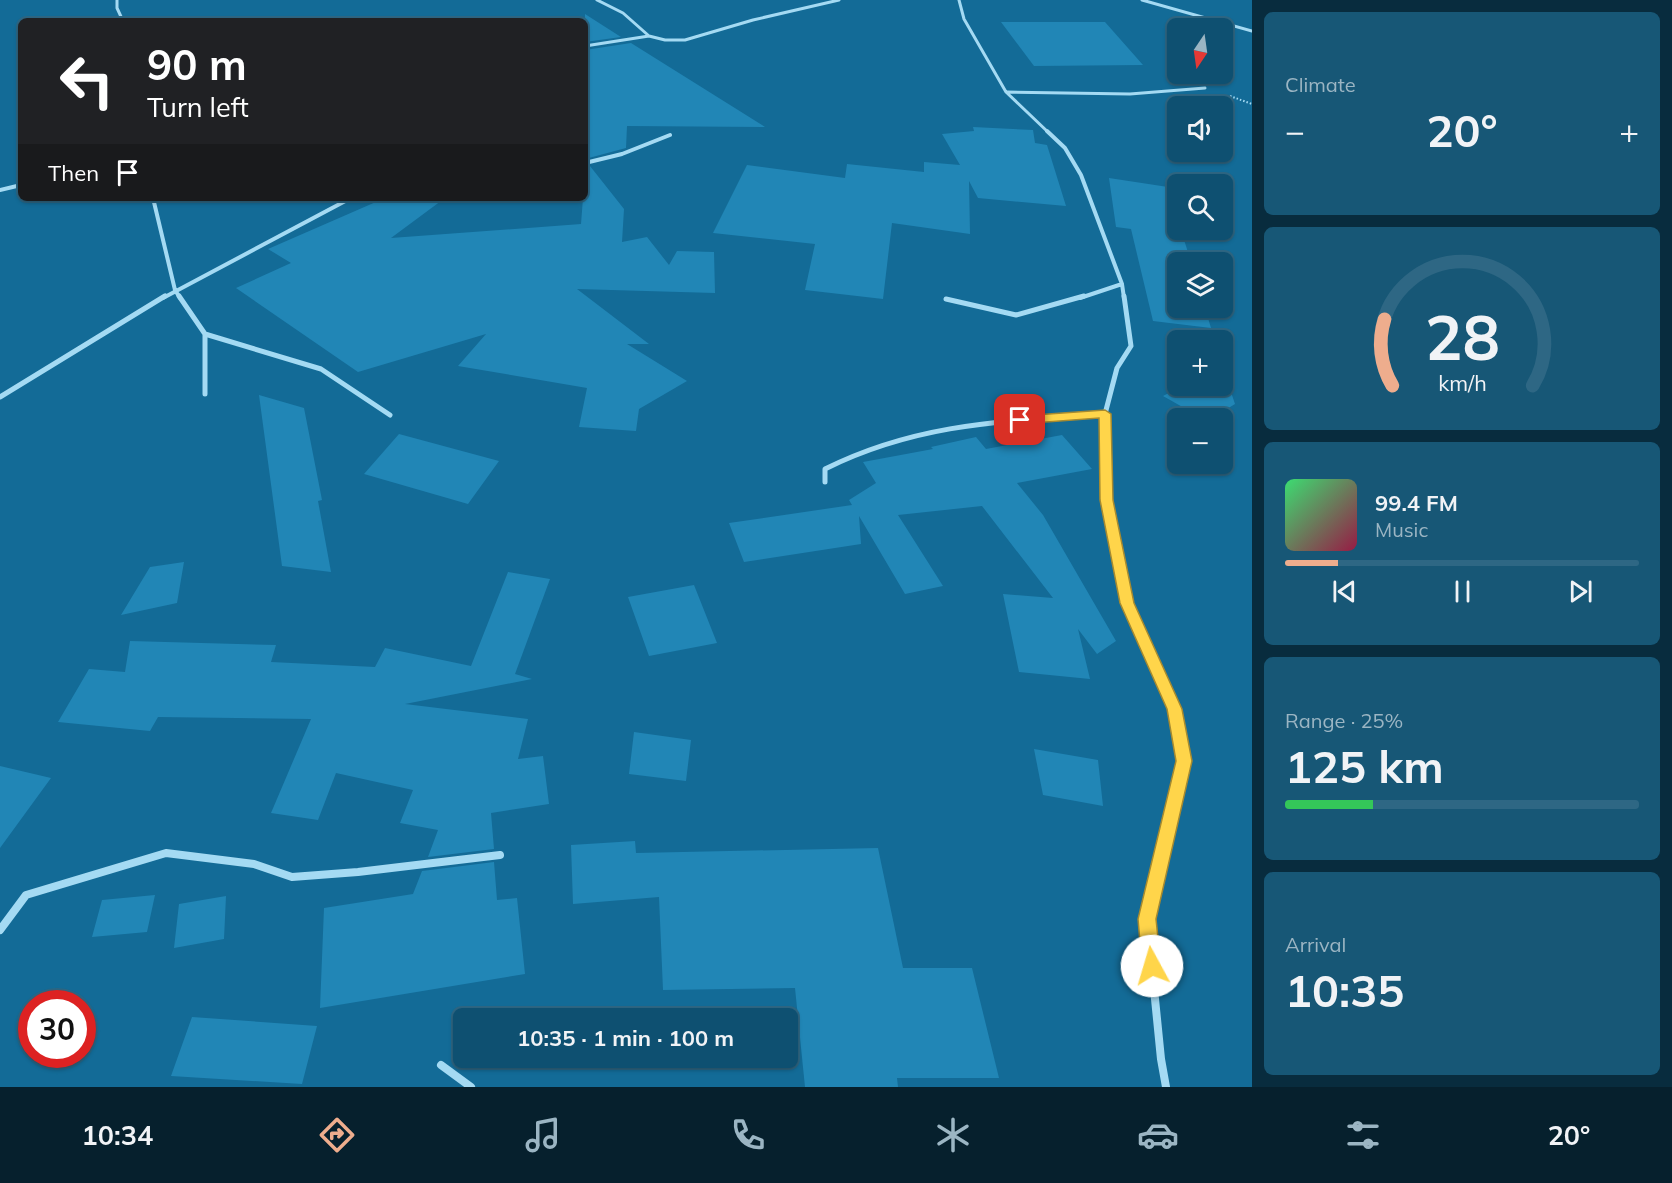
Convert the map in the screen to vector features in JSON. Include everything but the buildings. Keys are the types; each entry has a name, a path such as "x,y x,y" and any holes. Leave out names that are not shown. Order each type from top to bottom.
{"street":[{"path":"117,0 117,8 122,18"},
{"path":"597,0 623,14 649,36"},
{"path":"588,46 649,36 665,40 685,40 762,18 839,0"},
{"path":"959,0 963,19 1006,92 1065,148 1081,175 1122,284 1131,346 1117,368 1105,414 1106,500 1127,603 1174,709 1184,761 1147,919 1161,1059 1166,1087"},
{"path":"1142,0 1252,31"},
{"path":"1006,92 1109,96 1161,94 1205,88"},
{"path":"588,162 622,154 670,135"},
{"path":"0,190 18,186"},
{"path":"154,201 175,290 205,334 321,369 390,415"},
{"path":"0,397 175,290 345,201"},
{"path":"946,300 1016,315 1044,309 1122,284"},
{"path":"205,334 205,394"},
{"path":"825,482 825,469 847,456 883,444 936,431 998,422 1105,414"},
{"path":"0,930 26,895 166,853 254,864 292,877 358,872 500,855"},
{"path":"441,1065 471,1087"}],"route":[{"path":"1020,420 1105,414 1106,500 1127,603 1174,709 1184,761 1147,919 1152,966"}]}
